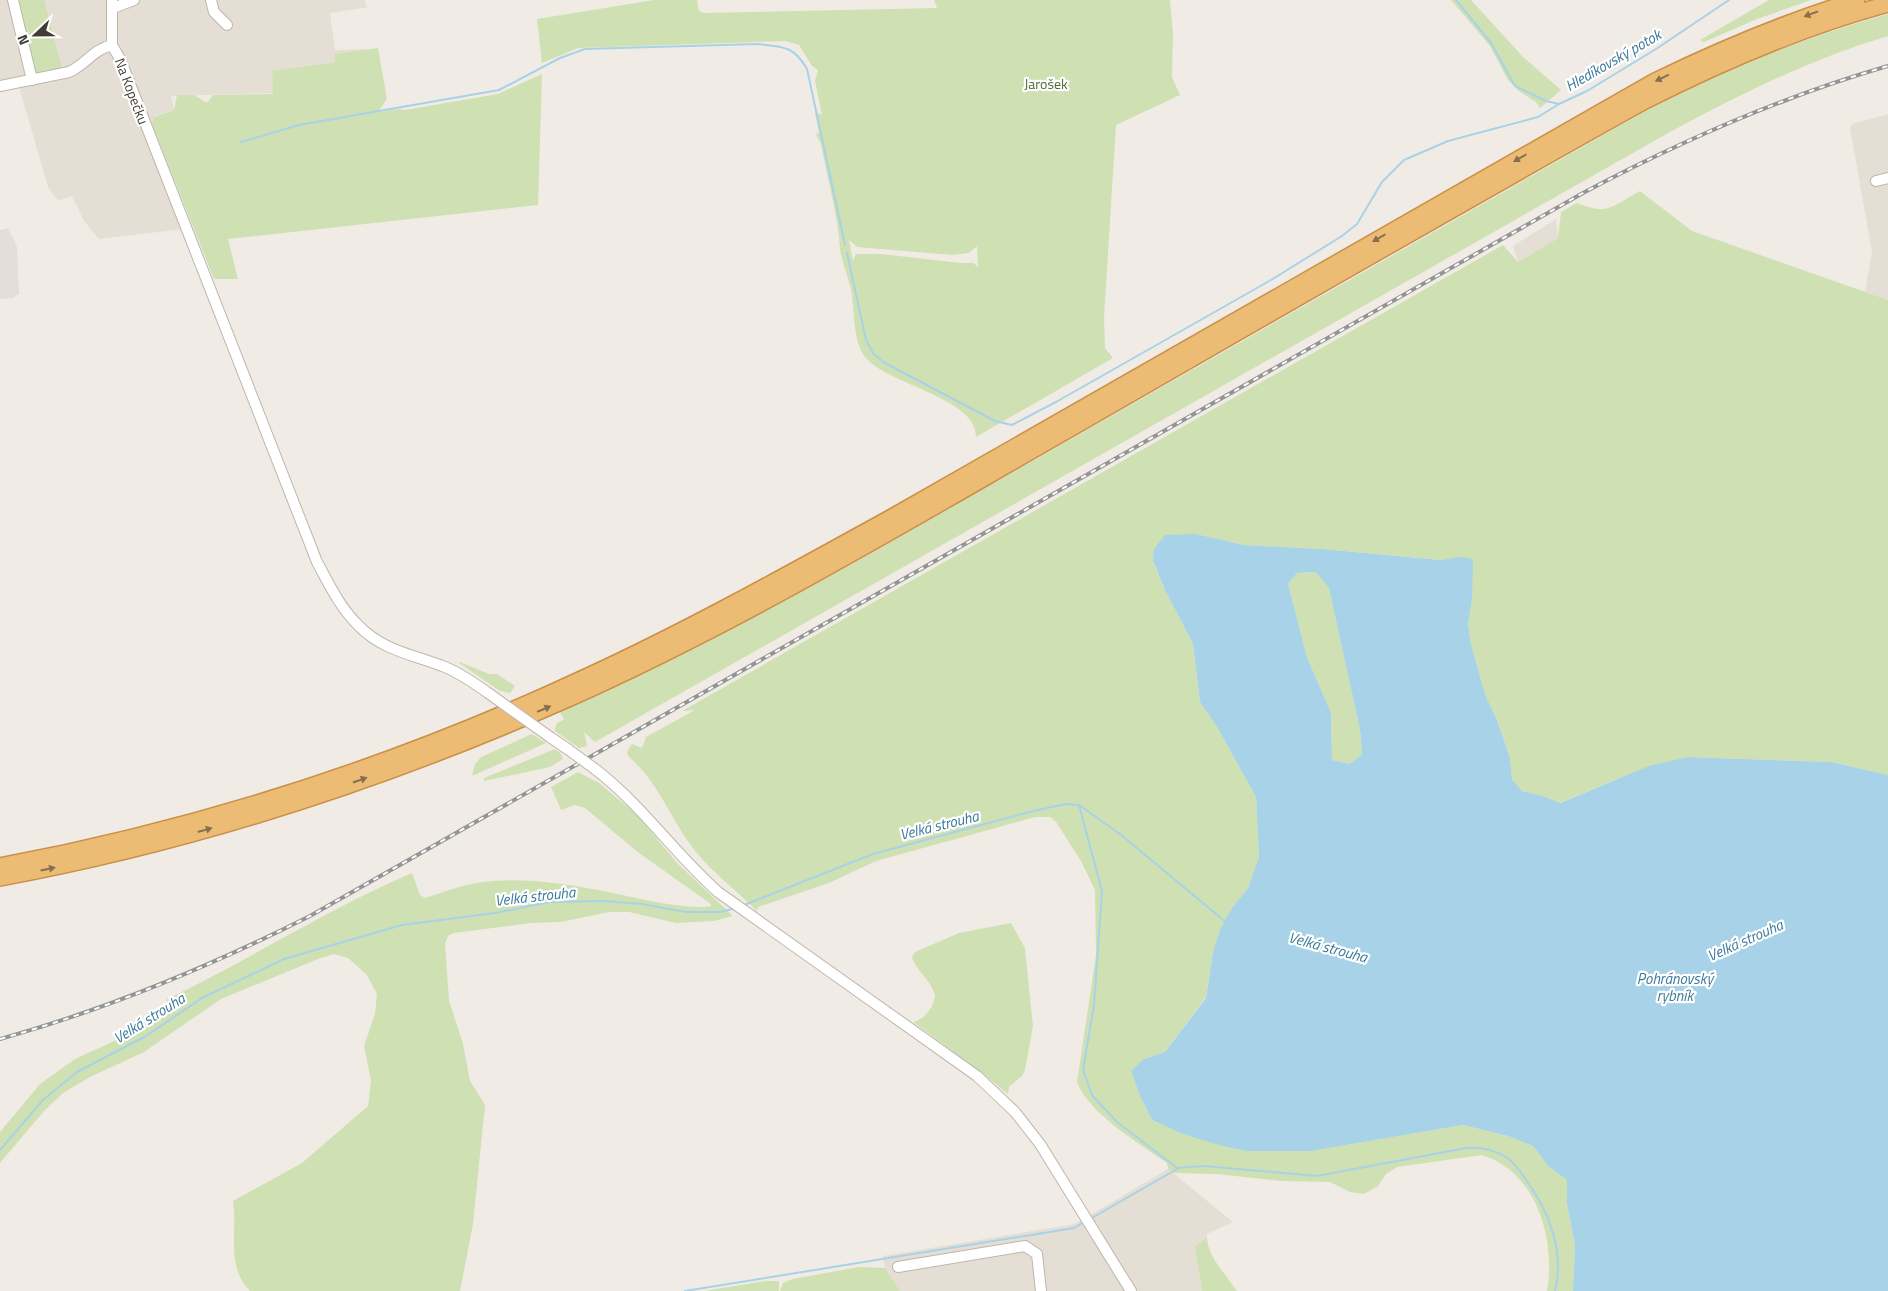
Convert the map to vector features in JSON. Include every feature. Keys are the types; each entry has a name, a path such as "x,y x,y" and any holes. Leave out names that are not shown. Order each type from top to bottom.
{"highway":[{"path":"0,866 127,838 292,791 454,733 586,677 757,592 892,517 1655,81 1768,30 1858,0"},
{"path":"0,878 172,840 309,798 399,767 570,698 693,639 834,564 1645,101 1750,50 1799,31 1888,4"}],"street":[{"path":"13,0 32,80"},
{"path":"112,46 112,4 134,0"},
{"path":"211,0 214,12 227,25"},
{"name":"Na Kopečku","path":"0,86 76,69 97,50 112,46 118,53 317,562 339,603 359,627 380,642 399,652 445,666 464,676 595,769 627,795 690,867 737,907 977,1076 1014,1112 1035,1138 1131,1291"},
{"path":"1876,181 1888,178"},
{"path":"898,1267 1025,1246 1037,1254 1041,1291"}],"shaded area":[{"path":"0,0 365,0 366,7 377,6 330,13 335,50 369,49 335,54 335,62 272,71 274,93 171,96 174,110 155,116 152,124 192,228 99,239 84,221 72,196 58,201 48,187 17,80 0,83"},
{"path":"1888,114 1888,300 1865,292 1872,252 1850,128 1852,124"},
{"path":"1556,219 1558,238 1518,262 1513,246"},
{"path":"8,228 17,247 19,295 15,295 15,298 0,299 0,230"},
{"path":"1168,1169 1233,1222 1207,1234 1207,1237 1195,1247 1202,1291 900,1291 885,1268 883,1256 1075,1224"}],"green space":[{"path":"16,0 44,0 62,69 38,74 34,69"},
{"name":"Jarošek","path":"654,0 697,0 699,11 703,13 937,8 934,0 1170,0 1173,33 1172,77 1180,95 1116,125 1104,318 1105,348 1113,358 976,437 973,424 962,412 948,402 877,368 861,351 856,334 851,289 841,256 832,197 821,144 816,134 819,133 815,112 822,115 815,81 818,70 812,66 799,45 785,41 578,48 542,63 537,19","holes":["849,240 857,247 953,255 969,253 977,246 978,268 974,263 881,254 856,254 853,261"]},
{"path":"1451,0 1471,0 1523,57 1561,90 1540,108 1536,102 1520,92 1508,80 1490,46"},
{"path":"1769,0 1811,0 1757,19 1704,42 1700,40"},
{"path":"1888,14 1888,36 1831,55 1776,78 1670,132 595,742 584,732 587,746 579,748 555,731 556,724 564,719 560,712 698,647 838,572 1649,109 1707,81 1796,44"},
{"path":"378,48 387,99 378,112 405,110 498,94 542,74 538,205 228,239 238,279 214,279 152,124 154,117 174,110 177,95 194,95 207,103 213,95 270,94 273,93 272,71 335,62 335,54"},
{"path":"1640,191 1692,231 1888,300 1888,775 1832,762 1688,757 1615,780 1559,803 1543,796 1522,791 1512,779 1510,758 1497,720 1485,694 1471,644 1468,625 1472,599 1460,557 1442,560 1322,549 1244,545 1196,534 1153,562 1193,644 1200,702 1217,727 1256,797 1259,857 1248,888 1232,908 1213,952 1206,997 1165,1052 1144,1059 1141,1098 1152,1120 1180,1133 1246,1151 1311,1151 1463,1125 1508,1136 1533,1146 1548,1166 1567,1180 1567,1204 1575,1245 1573,1291 1547,1291 1548,1251 1545,1230 1538,1210 1529,1192 1517,1176 1501,1164 1482,1155 1397,1167 1386,1174 1378,1186 1364,1194 1350,1192 1330,1182 1282,1181 1217,1174 1173,1173 1168,1169 1167,1163 1104,1117 1083,1094 1077,1082 1096,955 1095,890 1081,861 1056,822 1050,817 1035,817 876,861 829,883 758,907 757,911 710,868 696,852 657,790 639,766 628,756 627,752 632,744 642,748 646,737 695,710 682,711 1503,245 1518,262 1558,238 1561,212 1577,203 1596,209 1610,208"},
{"path":"1316,572 1329,588 1360,730 1362,754 1350,764 1332,760 1331,713 1307,657 1288,584 1297,573"},
{"path":"460,662 489,674 497,674 515,686 510,693 500,691"},
{"path":"532,734 546,743 472,776 475,764 481,757"},
{"path":"555,749 561,754 563,759 550,767 484,781 484,778"},
{"path":"578,772 599,783 636,814 678,864 733,916 714,921 676,923 629,912 609,912 561,922 531,923 454,933 448,936 445,944 449,1000 463,1044 470,1081 485,1105 473,1224 460,1291 250,1291 242,1281 238,1271 234,1248 233,1201 302,1163 368,1106 371,1081 364,1046 375,1014 377,994 367,975 348,958 334,954 221,999 144,1052 90,1077 63,1093 44,1111 0,1163 0,1132 40,1084 75,1059 125,1036 167,1009 167,999 350,902 412,873 420,895 425,898 476,883 526,880 570,885 671,904 700,907 711,906 711,904 639,853 585,808 575,805 561,810 551,787"},
{"path":"1011,923 1025,948 1033,1026 1025,1070 1022,1076 1009,1087 1008,1094 913,1022 921,1019 928,1012 935,996 931,986 912,957 915,952 959,933"},
{"path":"1207,1237 1210,1251 1218,1266 1237,1291 1202,1291 1195,1247"},
{"path":"859,1267 885,1268 900,1291 780,1291 783,1283 793,1279"},
{"path":"766,1281 779,1281 779,1291 704,1291"}],"water":[{"name":"Pohránovský rybník","path":"1196,534 1244,545 1322,549 1441,560 1460,557 1473,559 1472,599 1468,625 1471,644 1485,694 1497,720 1510,758 1512,779 1522,791 1543,796 1560,803 1649,766 1688,757 1832,762 1888,775 1888,1291 1573,1291 1575,1245 1567,1204 1567,1180 1548,1166 1533,1146 1508,1136 1463,1125 1311,1151 1246,1151 1180,1133 1152,1120 1131,1071 1144,1059 1165,1052 1206,998 1213,952 1220,930 1232,908 1248,888 1259,857 1256,797 1217,727 1200,702 1193,644 1165,590 1153,561 1154,549 1165,535","holes":["1316,572 1329,588 1360,730 1362,754 1350,764 1332,760 1331,713 1307,657 1288,584 1297,573"]}],"waterway":[{"name":"Hledíkovský potok","path":"1456,0 1491,43 1515,86 1546,101 1559,104 1587,91 1656,49 1729,0"},
{"path":"241,142 299,125 499,90 560,58 585,49 758,44 781,47 797,55 807,69 845,245"},
{"path":"847,253 866,340 873,353 883,362 995,421 1012,425 1271,280 1342,236 1357,224 1382,182 1404,160 1448,141 1538,117 1559,104"},
{"name":"Velká strouha","path":"744,905 873,854 1066,804 1079,805 1120,834 1227,923"},
{"path":"1079,805 1102,891 1094,1005 1083,1070 1092,1095 1117,1122 1177,1168 1203,1166 1317,1176 1466,1148 1497,1152 1516,1166 1533,1189 1547,1216 1556,1245 1558,1260 1558,1276 1555,1291"},
{"name":"Velká strouha","path":"0,1150 43,1100 77,1072 146,1036 202,998 284,959 402,925 495,913 550,902 603,901 642,904 686,912 721,912 735,908"},
{"path":"1090,1219 1177,1169"},
{"path":"685,1291 1074,1228 1084,1222"}],"railway":[{"path":"0,1039 80,1014 158,985 234,953 310,916 1583,193 1694,138 1770,106 1888,66"}]}
